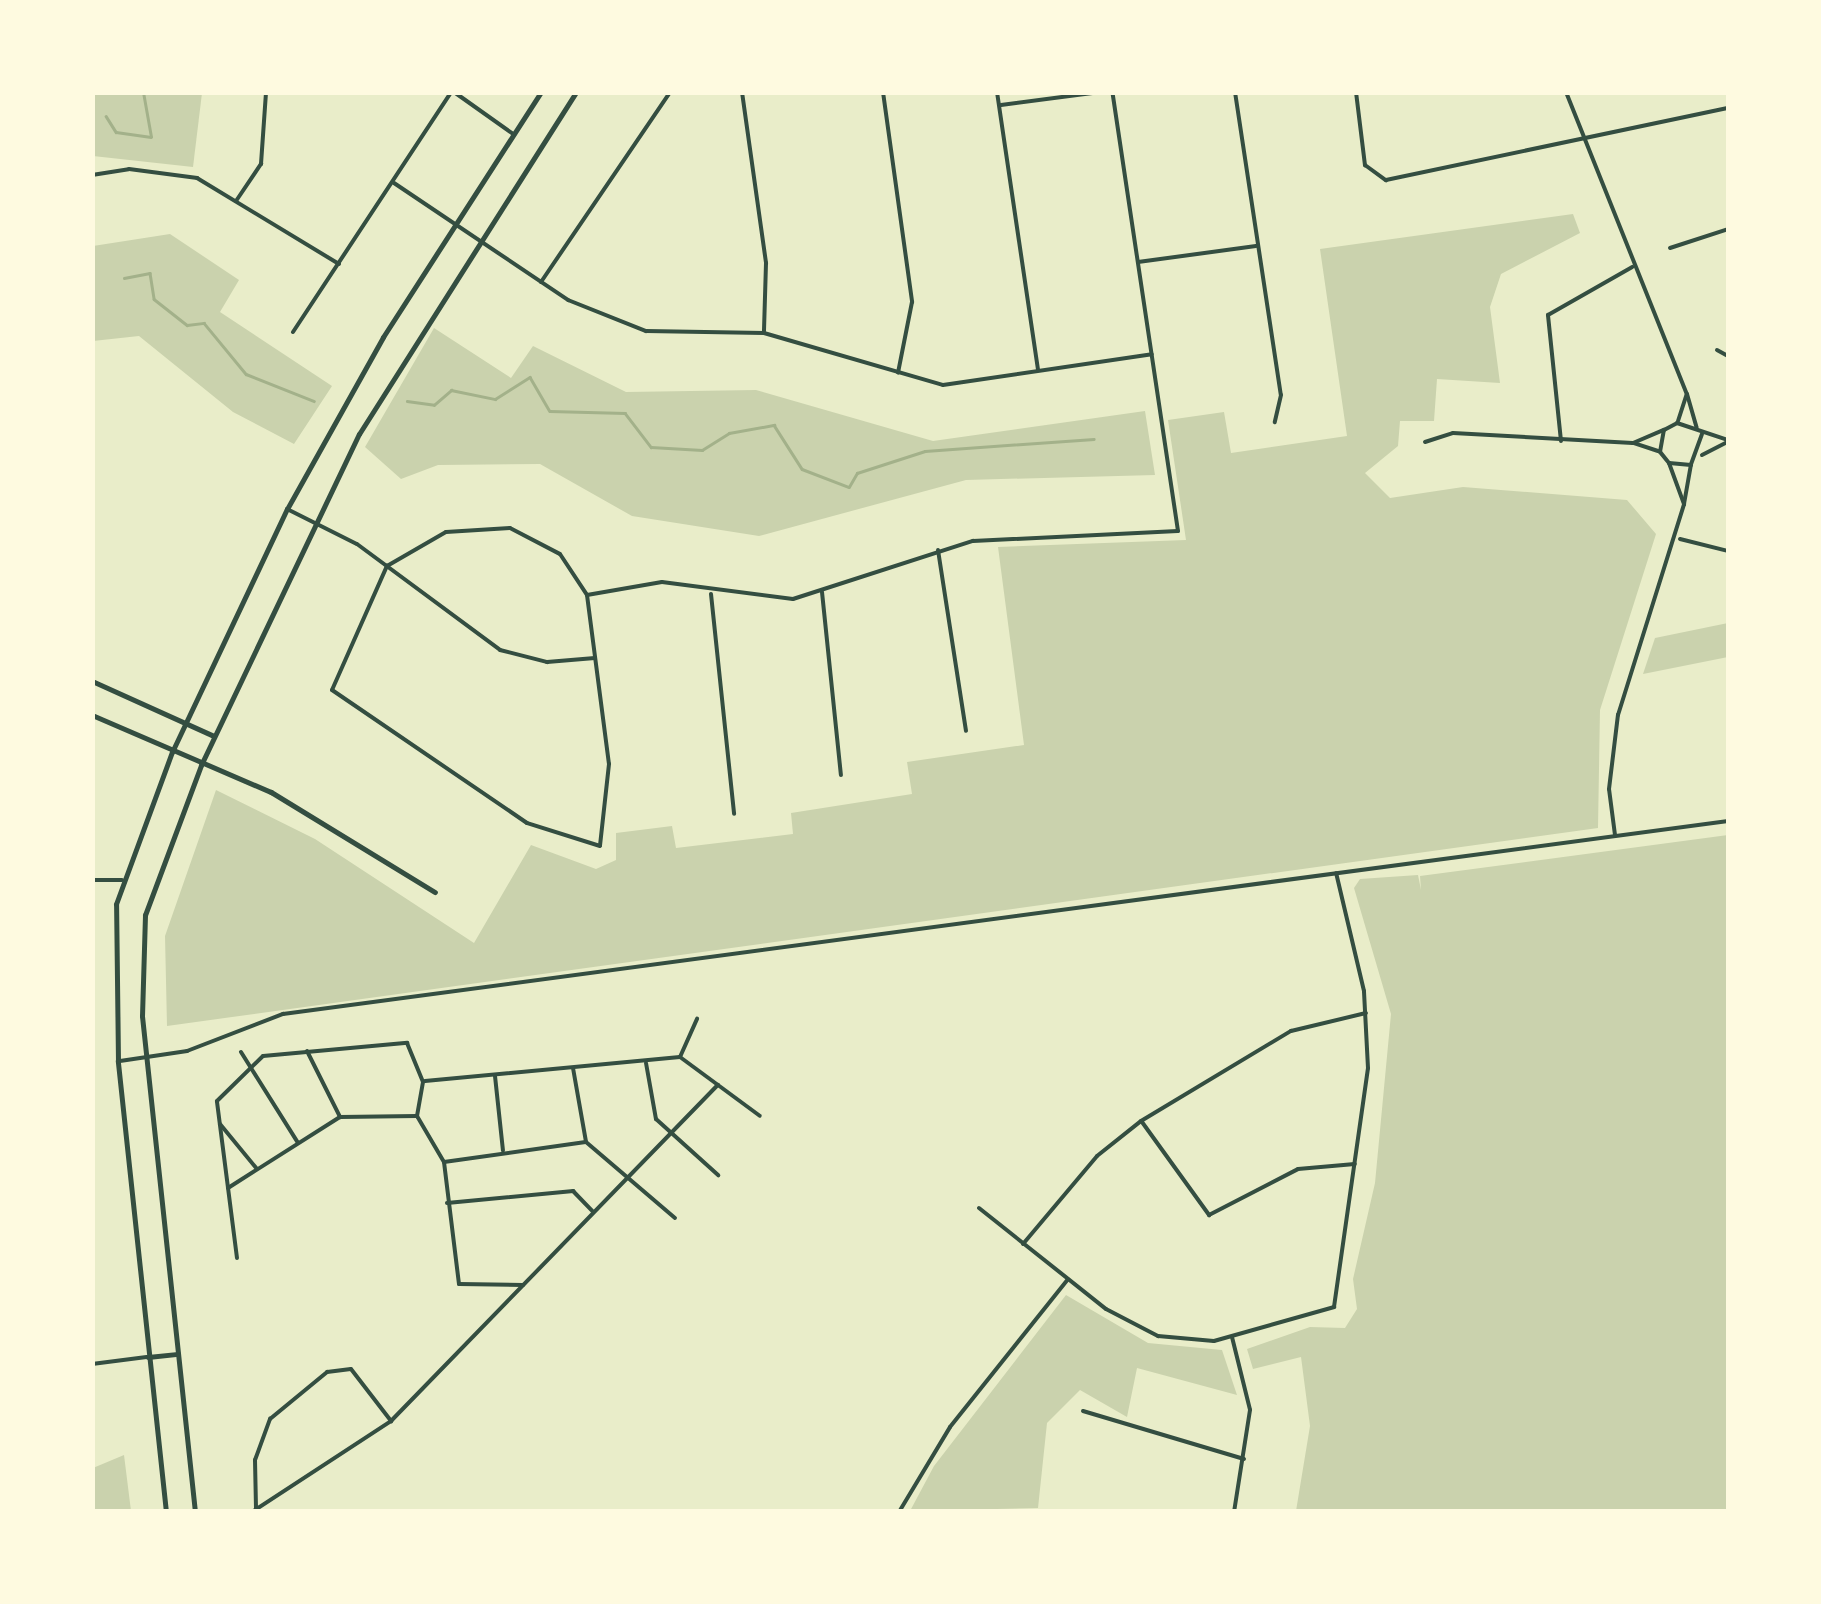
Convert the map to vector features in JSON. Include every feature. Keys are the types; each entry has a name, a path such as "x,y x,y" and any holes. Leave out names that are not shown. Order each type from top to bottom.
{"street":[{"path":"236,202 261,164 266,92"},
{"path":"293,332 452,92 514,134"},
{"path":"166,1512 118,1061 111,950 122,880 172,752 287,509 456,223 541,92"},
{"path":"196,1512 146,1058 145,914 201,765 314,522 479,239 576,92"},
{"path":"541,282 670,92"},
{"path":"742,92 766,263 764,333"},
{"path":"883,92 912,302 898,373"},
{"path":"997,92 1038,370"},
{"path":"999,105 1100,92"},
{"path":"586,596 649,582 762,600 822,592 938,550 1018,533 1178,531 1112,92"},
{"path":"1235,92 1281,396 1275,422"},
{"path":"1356,92 1373,178 1486,166 1581,134 1728,108"},
{"path":"1566,92 1702,434 1702,455"},
{"path":"92,175 129,169 197,178 339,264"},
{"path":"394,183 541,282 646,331 764,333 943,385 1152,354"},
{"path":"1670,248 1728,228"},
{"path":"1138,262 1256,246"},
{"path":"1561,441 1548,315 1634,266"},
{"path":"1718,350 1728,356"},
{"path":"1677,423 1686,394"},
{"path":"1633,443 1677,423 1698,428"},
{"path":"1660,452 1664,430"},
{"path":"1425,442 1453,434 1633,443 1660,452 1670,464 1684,504"},
{"path":"1702,434 1728,441"},
{"path":"1615,835 1609,790 1618,715 1680,539 1691,465 1728,441"},
{"path":"1670,464 1691,465"},
{"path":"287,509 387,566 500,650 547,662 595,658"},
{"path":"510,528 560,554 586,596 609,764 600,846 527,823 332,690 387,566 446,532 510,528"},
{"path":"1680,539 1728,551"},
{"path":"938,550 966,730"},
{"path":"822,592 841,775"},
{"path":"711,594 734,814"},
{"path":"92,681 214,736"},
{"path":"92,715 271,792 435,892"},
{"path":"118,1061 146,1058 283,1014 1728,821"},
{"path":"978,1208 1068,1279 1158,1336 1232,1337 1334,1307 1355,1164 1366,1013 1336,873"},
{"path":"92,880 122,880"},
{"path":"1024,1244 1096,1156 1141,1120 1292,1031 1366,1013"},
{"path":"680,1057 696,1019"},
{"path":"237,1258 217,1101 263,1056 407,1042 423,1082 417,1116 444,1162 459,1284 523,1285"},
{"path":"308,1051 340,1118"},
{"path":"241,1052 246,1069 298,1143"},
{"path":"423,1082 680,1057 760,1116"},
{"path":"646,1060 656,1118 718,1174"},
{"path":"573,1068 586,1142 675,1218"},
{"path":"495,1076 503,1152"},
{"path":"254,1511 391,1421 718,1084"},
{"path":"228,1188 340,1118 417,1116"},
{"path":"1141,1120 1209,1215 1298,1169 1355,1164"},
{"path":"220,1124 257,1169"},
{"path":"444,1162 586,1142"},
{"path":"448,1203 573,1191 592,1211"},
{"path":"899,1512 950,1426 1068,1279"},
{"path":"1232,1337 1250,1410 1234,1512"},
{"path":"92,1364 178,1354"},
{"path":"254,1511 255,1460 270,1419 327,1372 350,1369 391,1421"},
{"path":"1083,1411 1244,1459"}],"green space":[{"path":"92,93 202,93 193,167 93,156"},
{"path":"1573,214 1580,233 1501,274 1490,307 1500,383 1437,379 1434,421 1400,421 1398,446 1365,473 1390,498 1463,487 1627,500 1656,534 1600,710 1598,828 167,1026 165,936 216,790 315,839 474,943 531,845 596,869 616,860 616,833 672,826 676,848 793,834 791,813 912,794 907,762 1024,745 998,547 1186,540 1168,420 1224,412 1231,453 1347,436 1320,249"},
{"path":"170,234 239,280 220,312 332,386 294,444 233,412 139,336 93,341 93,246"},
{"path":"434,328 511,378 533,346 626,392 756,390 933,441 1145,411 1155,475 966,480 759,536 632,516 540,464 438,465 401,479 365,447"},
{"path":"1728,623 1728,657 1643,674 1655,638"},
{"path":"1728,835 1728,1511 1296,1511 1310,1426 1301,1357 1253,1369 1247,1349 1310,1327 1345,1328 1357,1309 1353,1279 1375,1183 1391,1014 1354,888 1360,879 1418,875 1421,890 1420,876"},
{"path":"1066,1295 1148,1343 1222,1350 1237,1395 1137,1368 1127,1417 1080,1390 1047,1423 1038,1508 910,1511 934,1466"},
{"path":"124,1455 131,1511 93,1511 93,1468"}],"waterway":[{"path":"106,116 116,132 151,137 143,92"},
{"path":"124,278 150,273 154,299 187,325 204,323 246,374 314,401"},
{"path":"407,401 434,405 451,390 495,399 530,377 550,411 625,413 651,447 702,450 729,433 774,425 802,469 849,487 857,473 925,451 1094,439"}]}
